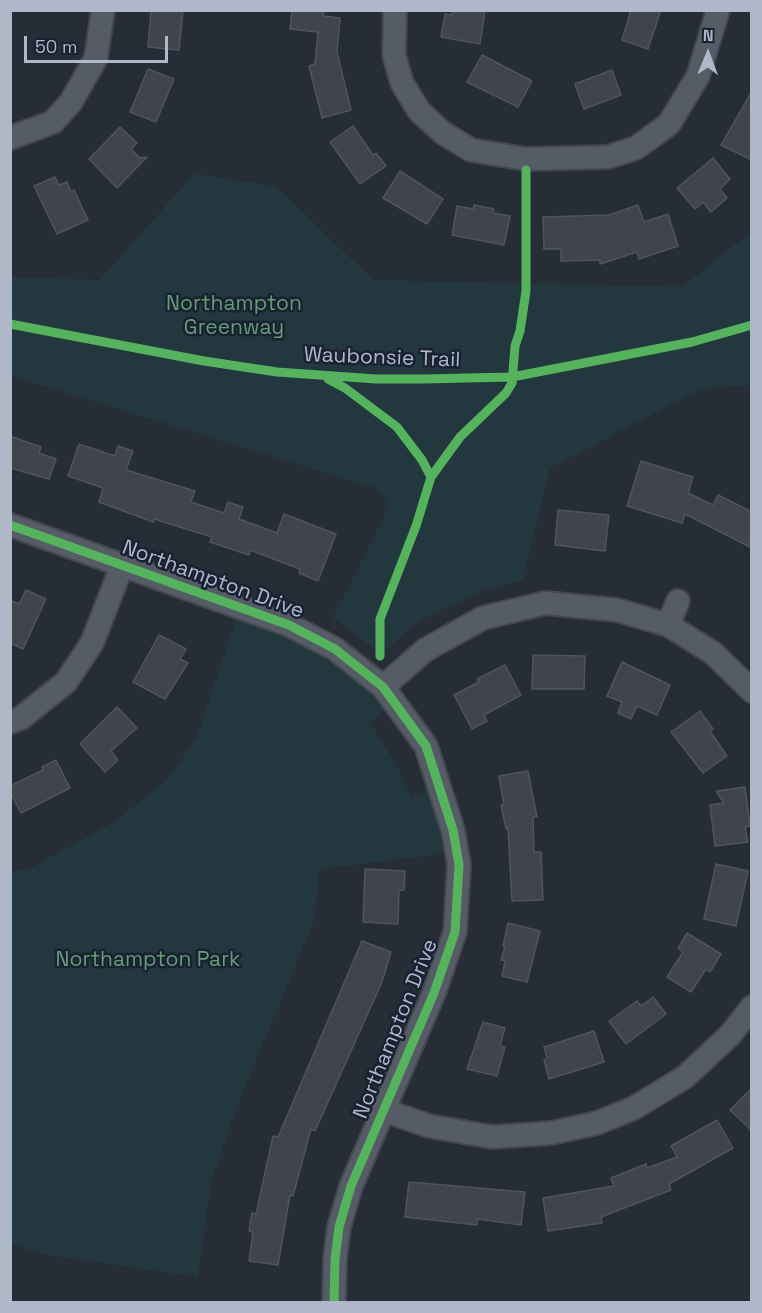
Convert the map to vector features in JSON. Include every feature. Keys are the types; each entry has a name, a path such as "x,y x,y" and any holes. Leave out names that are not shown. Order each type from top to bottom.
{"street":[{"path":"10,138 53,122 71,102 96,58 103,10"},
{"path":"395,10 394,55 402,83 419,111 443,133 471,150 526,159 608,157 636,148 669,124 698,76 718,10"},
{"name":"Northampton Drive","path":"10,525 289,625 335,648 383,687 426,746 443,793 459,866 455,932 446,963 351,1186 339,1227 335,1259 334,1302"},
{"path":"10,722 21,718 66,682 92,643 122,566"},
{"path":"668,625 678,601"},
{"path":"383,687 424,650 483,618 545,603 617,609 668,625 713,653 752,691"},
{"path":"383,1110 429,1126 492,1137 551,1133 597,1123 634,1108 685,1077 730,1035 752,1007"}],"green space":[{"name":"Northampton Greenway","path":"194,174 276,186 373,280 682,287 751,232 751,385 701,389 550,468 523,580 483,591 422,619 381,654 333,618 389,507 378,489 11,376 11,277 100,280"},
{"name":"Northampton Park","path":"236,619 294,641 319,655 367,690 385,710 370,723 396,764 411,797 430,790 441,832 443,854 320,869 314,921 239,1101 211,1182 198,1277 43,1254 11,1244 10,872 29,869 114,822 169,778 197,737"}],"building":[{"path":"183,10 179,50 148,47 151,11"},
{"path":"292,10 324,10 323,16 340,18 337,52 351,110 322,118 309,66 315,64 318,32 290,29"},
{"path":"453,10 485,10 480,44 441,37 445,14 452,15"},
{"path":"631,10 661,10 648,49 622,40"},
{"path":"482,55 532,81 518,107 467,82"},
{"path":"148,69 174,79 156,122 130,112"},
{"path":"612,70 621,95 584,109 575,84"},
{"path":"752,91 752,160 721,145"},
{"path":"353,126 373,155 376,153 386,166 360,184 330,142"},
{"path":"120,127 137,143 131,149 140,158 147,157 117,188 89,159"},
{"path":"713,158 730,179 720,189 727,198 711,212 703,202 695,209 677,188"},
{"path":"400,171 443,199 427,224 383,198"},
{"path":"55,177 59,185 67,182 71,192 74,190 88,220 57,234 34,186"},
{"path":"474,205 494,209 493,213 510,216 504,245 452,235 457,206 473,209"},
{"path":"638,205 644,222 668,214 678,246 639,259 637,252 600,264 600,260 561,261 561,249 544,249 543,217 609,215"},
{"path":"10,436 41,447 39,453 56,459 49,479 10,468"},
{"path":"79,444 115,456 118,446 133,451 126,470 195,491 191,502 224,513 228,502 243,507 239,519 277,533 284,514 336,534 318,581 299,573 300,569 250,550 249,555 210,542 212,537 154,519 153,522 99,502 103,488 68,476"},
{"path":"641,461 693,477 688,493 713,505 718,495 752,512 752,548 685,514 682,523 627,506"},
{"path":"558,510 609,515 605,551 555,545"},
{"path":"26,590 46,599 23,649 10,643 10,600 19,604"},
{"path":"159,635 186,649 180,659 188,663 165,699 133,682"},
{"path":"533,655 585,656 584,689 532,689"},
{"path":"622,662 670,685 657,715 637,706 631,719 618,713 622,702 607,696"},
{"path":"505,665 521,695 484,715 487,721 472,729 454,695 479,682 477,679"},
{"path":"117,707 137,728 111,751 118,760 105,772 80,744"},
{"path":"700,711 713,729 710,731 727,756 703,773 671,732"},
{"path":"56,760 70,788 21,813 10,792 10,786 43,770 42,767"},
{"path":"528,771 537,817 533,817 534,852 541,852 543,900 512,901 508,828 506,829 501,805 504,805 499,776"},
{"path":"745,787 750,826 745,827 748,842 715,846 710,805 724,803 716,791"},
{"path":"716,864 748,871 736,926 704,919"},
{"path":"365,869 405,871 404,890 399,890 398,924 363,922"},
{"path":"508,923 540,931 527,982 502,976 505,961 501,960"},
{"path":"687,933 721,954 710,972 706,969 691,992 667,977 683,952 678,948"},
{"path":"362,941 391,952 382,982 315,1131 311,1129 293,1196 290,1195 278,1265 249,1261 253,1232 249,1231 252,1213 256,1214 273,1136 278,1137"},
{"path":"653,997 666,1014 626,1044 609,1021 637,1001 641,1006"},
{"path":"483,1022 505,1028 500,1046 505,1047 497,1076 467,1069"},
{"path":"594,1031 604,1062 549,1079 544,1060 547,1058 544,1047"},
{"path":"752,1088 752,1131 730,1110"},
{"path":"717,1120 733,1148 669,1184 671,1190 601,1217 602,1223 548,1231 543,1198 614,1186 611,1178 646,1164 647,1168 677,1157 671,1146"},
{"path":"409,1182 525,1192 521,1225 478,1219 477,1225 405,1217"}],"cycle path":[{"path":"380,656 380,619 416,526 431,477 460,437 506,393 512,383 515,346 520,331 526,291 526,170"},
{"name":"Waubonsie Trail","path":"10,324 204,361 277,372 376,379 512,377 692,342 752,325"},
{"name":"Waubonsie Trail","path":"328,379 345,388 397,427 422,460 431,477"},
{"path":"10,525 289,625 335,649 383,687 426,746 453,830 459,865 455,932 434,993 351,1186 339,1227 335,1259 334,1302"}]}
